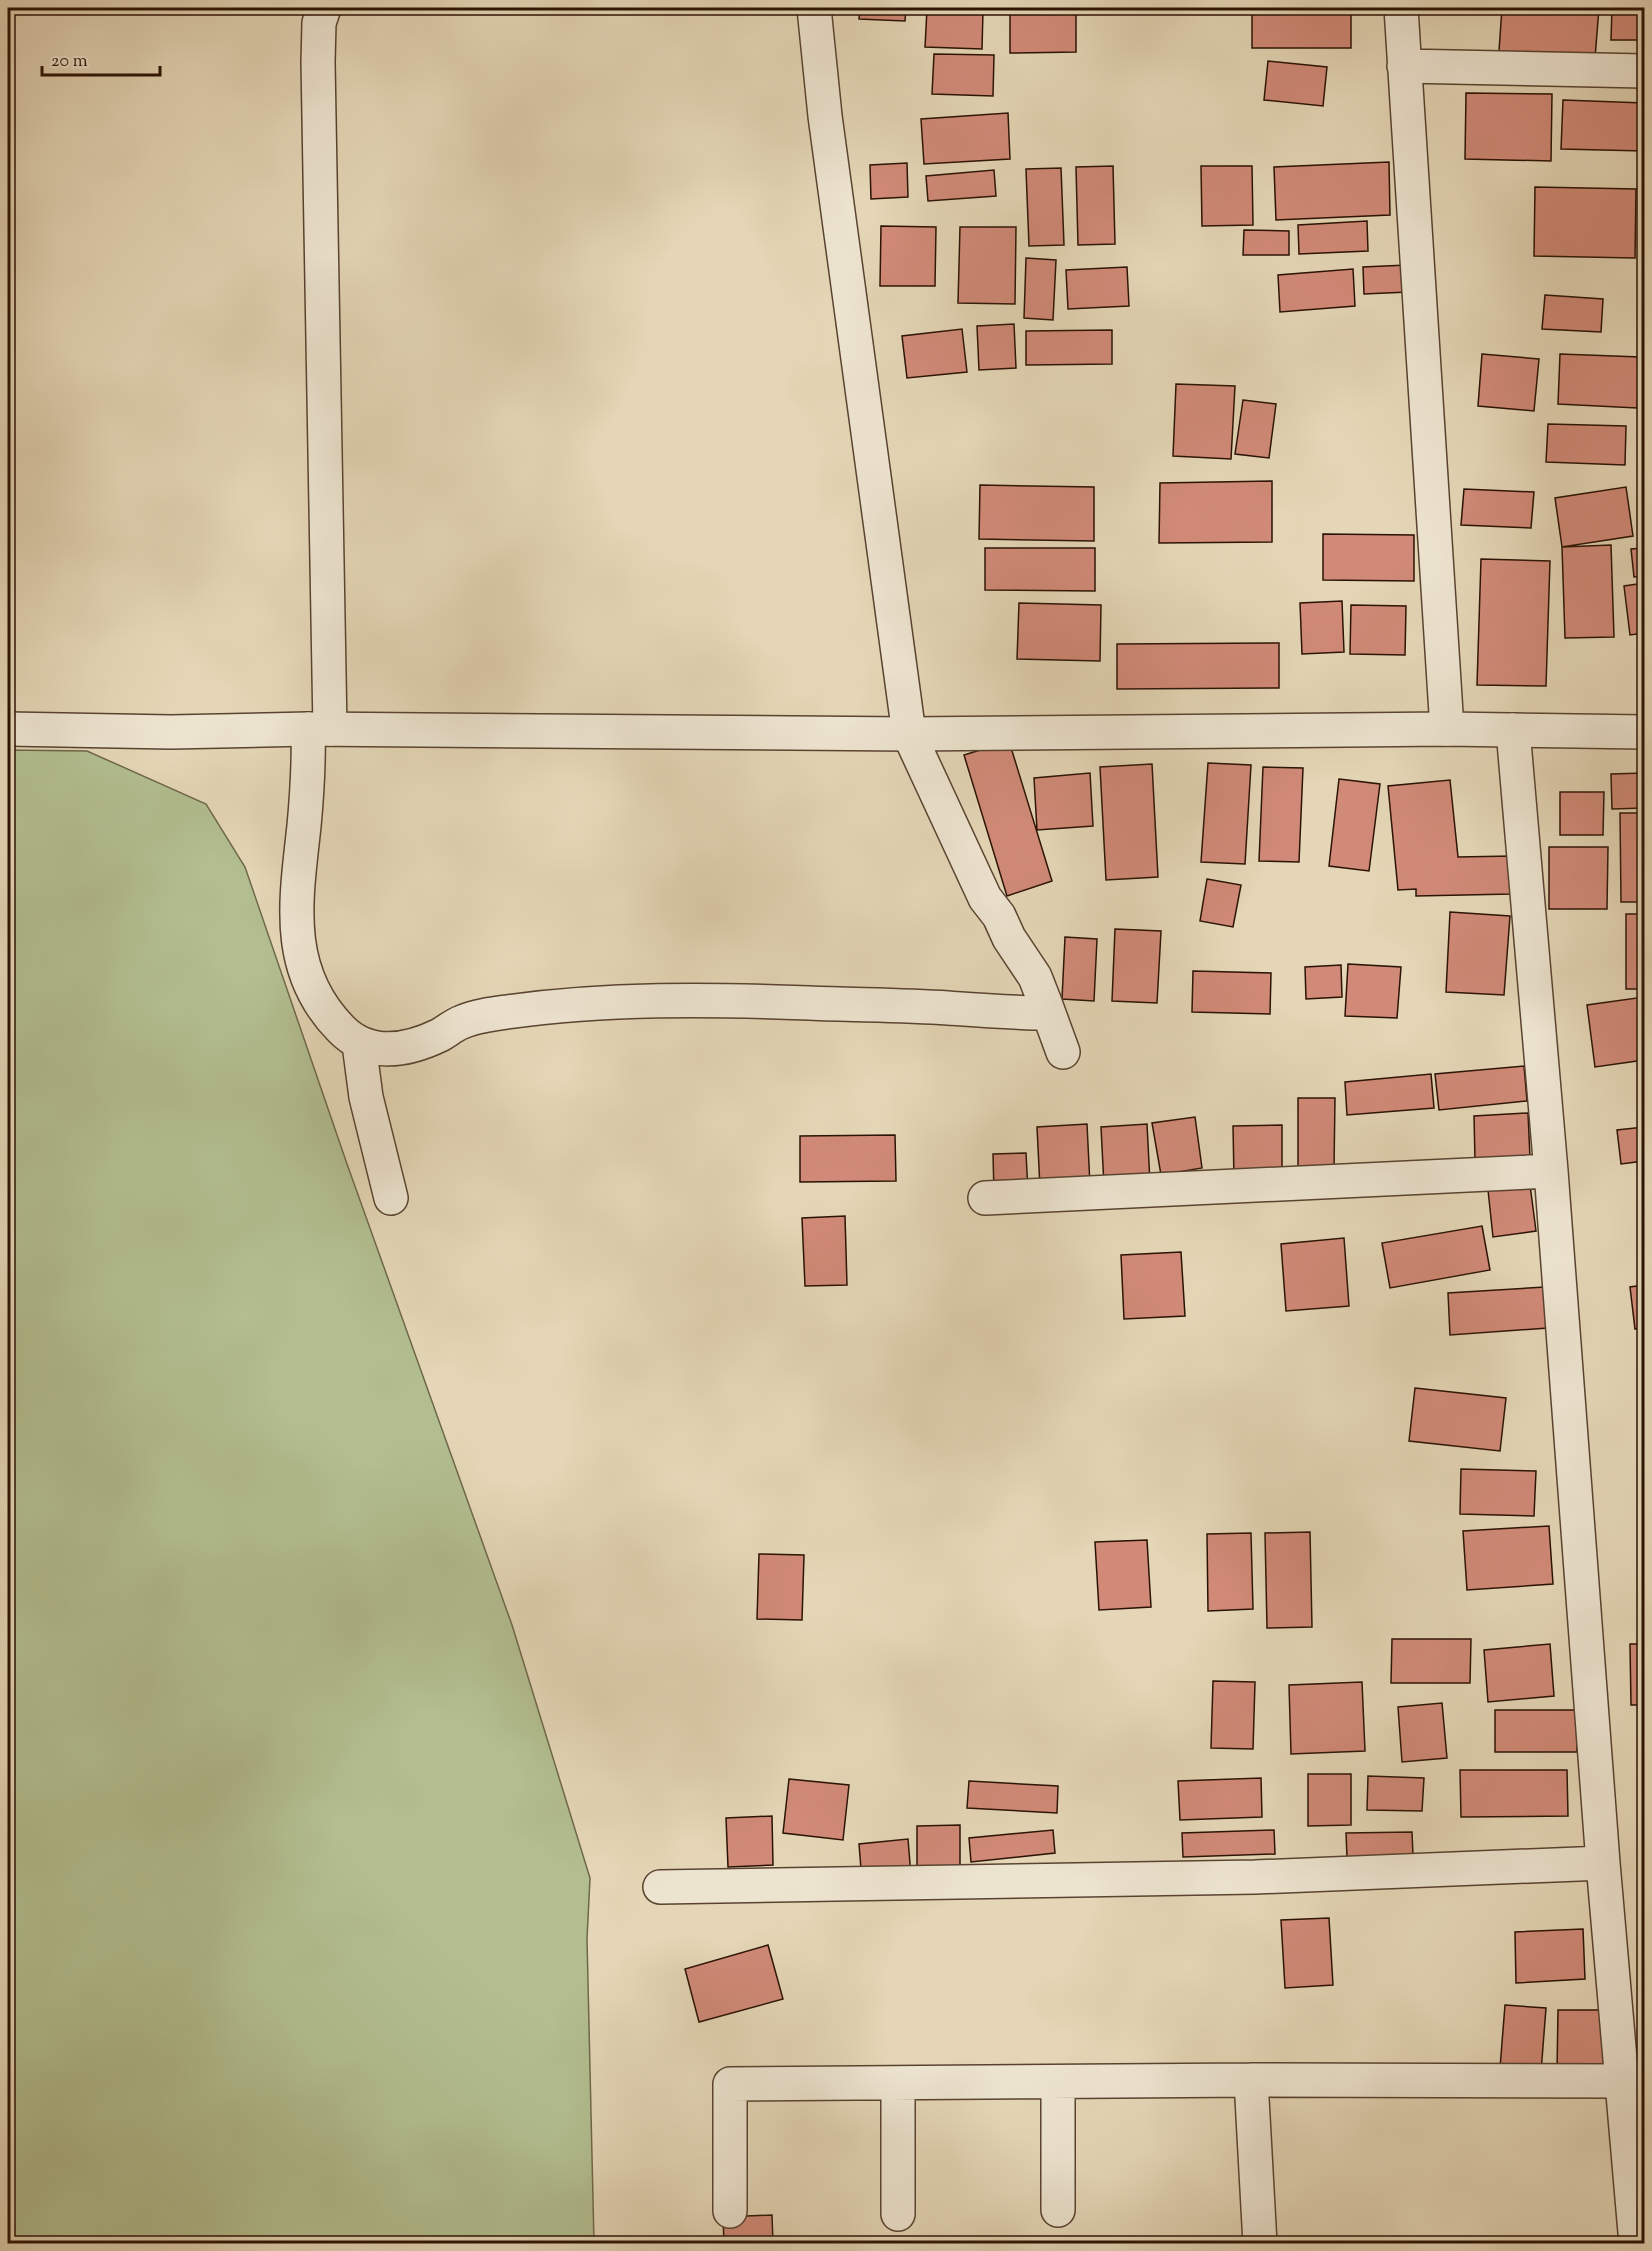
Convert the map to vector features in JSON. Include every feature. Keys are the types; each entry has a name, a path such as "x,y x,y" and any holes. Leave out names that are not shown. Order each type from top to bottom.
{"street":[{"path":"324,8 319,23 318,62 313,729 296,902 299,950 308,981 326,1012 341,1030 359,1044 377,1050 419,1044 462,1022 484,1015 565,1004 708,999 1035,1013 1042,1009 1044,1000"},
{"path":"814,8 825,116 909,734 986,898 1035,977 1063,1052"},
{"path":"1401,8 1447,729"},
{"path":"1404,66 1644,71"},
{"path":"8,729 171,732 313,729 909,734 1447,729 1644,732"},
{"path":"1513,730 1551,1171 1603,1863 1636,2244"},
{"path":"359,1044 366,1097 391,1198"},
{"path":"986,1198 1551,1171"},
{"path":"660,1887 1256,1877 1603,1863"},
{"path":"730,2211 730,2084 1251,2080 1622,2081"},
{"path":"1251,2080 1260,2244"},
{"path":"1058,2082 1058,2210"},
{"path":"898,2083 898,2214"}],"green space":[{"path":"8,750 87,751 206,804 245,867 347,1164 512,1625 590,1878 587,1939 594,2243 8,2243"}],"building":[{"path":"860,8 906,8 905,21 859,19"},
{"path":"1010,8 1076,8 1076,52 1010,53"},
{"path":"1252,8 1351,8 1351,48 1252,48"},
{"path":"1502,8 1599,8 1595,58 1499,51"},
{"path":"1612,8 1644,8 1644,40 1611,40"},
{"path":"927,9 983,11 982,49 925,47"},
{"path":"934,54 994,55 993,96 932,94"},
{"path":"1268,61 1327,67 1323,106 1264,100"},
{"path":"1466,93 1552,94 1551,161 1465,159"},
{"path":"1563,100 1644,103 1644,151 1561,149"},
{"path":"1008,113 1010,159 924,164 921,119"},
{"path":"1389,162 1390,215 1276,220 1274,167"},
{"path":"907,163 908,197 871,199 870,165"},
{"path":"1113,166 1115,244 1078,245 1076,167"},
{"path":"1201,166 1252,166 1253,225 1202,226"},
{"path":"1061,168 1064,245 1029,246 1026,169"},
{"path":"994,170 996,196 928,201 926,176"},
{"path":"1535,187 1636,189 1635,258 1534,256"},
{"path":"1367,221 1368,251 1299,254 1298,225"},
{"path":"881,226 936,227 935,286 880,286"},
{"path":"960,227 1016,227 1015,304 958,303"},
{"path":"1244,230 1289,231 1289,255 1243,255"},
{"path":"1026,258 1056,260 1053,320 1024,318"},
{"path":"1407,265 1408,292 1364,294 1363,267"},
{"path":"1127,267 1129,306 1068,309 1066,270"},
{"path":"1353,269 1355,306 1280,312 1278,275"},
{"path":"1545,295 1603,299 1601,332 1542,329"},
{"path":"1014,324 1016,368 979,370 977,326"},
{"path":"962,329 967,372 907,378 902,336"},
{"path":"1112,330 1112,364 1026,365 1026,331"},
{"path":"1482,354 1539,359 1534,411 1478,406"},
{"path":"1560,354 1640,357 1637,408 1558,404"},
{"path":"1176,384 1235,386 1231,459 1173,456"},
{"path":"1243,400 1276,404 1269,458 1235,454"},
{"path":"1643,409 1644,480 1640,480"},
{"path":"1548,424 1626,426 1625,465 1546,462"},
{"path":"1640,480 1644,480 1644,525 1638,524"},
{"path":"1272,481 1272,542 1159,543 1160,483"},
{"path":"980,485 1094,487 1094,541 979,539"},
{"path":"1626,487 1633,536 1562,547 1555,498"},
{"path":"1464,489 1534,492 1531,528 1461,525"},
{"path":"1323,534 1414,535 1414,581 1323,580"},
{"path":"1611,545 1614,637 1565,638 1562,547"},
{"path":"985,548 1095,548 1095,591 985,590"},
{"path":"1644,548 1644,576 1634,577 1631,549"},
{"path":"1481,559 1550,561 1546,686 1477,685"},
{"path":"1644,583 1644,633 1630,635 1624,586"},
{"path":"1342,601 1344,652 1302,654 1300,603"},
{"path":"1019,603 1101,605 1100,661 1017,659"},
{"path":"1351,605 1406,606 1405,655 1350,654"},
{"path":"1279,643 1279,688 1117,689 1117,644"},
{"path":"1009,741 1052,881 1007,896 964,755"},
{"path":"1208,763 1251,765 1245,864 1201,862"},
{"path":"1152,764 1158,877 1106,880 1100,767"},
{"path":"1263,767 1303,768 1299,862 1259,861"},
{"path":"1090,773 1093,826 1037,830 1034,778"},
{"path":"1644,773 1644,808 1612,809 1611,774"},
{"path":"1339,779 1380,784 1369,871 1329,866"},
{"path":"1450,780 1458,857 1511,856 1512,894 1416,896 1416,889 1398,890 1388,786"},
{"path":"1560,792 1604,792 1603,835 1560,835"},
{"path":"1620,813 1644,813 1644,902 1621,902"},
{"path":"1549,847 1608,847 1607,909 1549,909"},
{"path":"1207,879 1241,885 1233,927 1200,921"},
{"path":"1450,912 1510,916 1504,995 1446,992"},
{"path":"1626,914 1644,914 1644,989 1626,989"},
{"path":"1115,929 1161,931 1157,1003 1112,1001"},
{"path":"1065,937 1097,939 1094,1001 1062,999"},
{"path":"1348,964 1401,967 1397,1018 1345,1016"},
{"path":"1341,965 1342,997 1306,999 1305,967"},
{"path":"1193,971 1271,973 1270,1014 1192,1012"},
{"path":"1644,997 1644,1060 1595,1067 1587,1005"},
{"path":"1524,1066 1527,1101 1439,1110 1435,1074"},
{"path":"1431,1074 1434,1108 1347,1115 1345,1082"},
{"path":"1298,1098 1335,1098 1334,1169 1298,1169"},
{"path":"1528,1113 1530,1158 1475,1161 1474,1116"},
{"path":"1195,1117 1202,1168 1161,1175 1152,1123"},
{"path":"1087,1124 1090,1185 1040,1188 1037,1127"},
{"path":"1147,1124 1150,1183 1104,1186 1101,1127"},
{"path":"1282,1125 1282,1178 1234,1179 1233,1126"},
{"path":"1644,1127 1644,1161 1621,1164 1617,1130"},
{"path":"895,1135 896,1181 800,1182 800,1136"},
{"path":"1026,1153 1028,1192 994,1193 993,1154"},
{"path":"1530,1185 1536,1231 1493,1237 1488,1190"},
{"path":"845,1216 847,1285 805,1286 802,1218"},
{"path":"1482,1226 1490,1270 1390,1288 1382,1243"},
{"path":"1344,1238 1349,1306 1286,1311 1281,1244"},
{"path":"1181,1252 1185,1316 1124,1319 1121,1255"},
{"path":"1644,1285 1644,1327 1635,1329 1630,1287"},
{"path":"1545,1287 1548,1328 1450,1335 1448,1293"},
{"path":"1415,1388 1506,1398 1500,1451 1409,1441"},
{"path":"1461,1469 1536,1471 1534,1516 1460,1514"},
{"path":"1549,1526 1553,1584 1467,1590 1463,1531"},
{"path":"1310,1532 1312,1627 1267,1628 1265,1533"},
{"path":"1251,1533 1253,1609 1208,1611 1207,1534"},
{"path":"1147,1540 1151,1607 1099,1610 1095,1542"},
{"path":"759,1554 804,1555 802,1620 757,1619"},
{"path":"1392,1639 1471,1639 1470,1683 1391,1683"},
{"path":"1550,1644 1554,1696 1488,1702 1484,1650"},
{"path":"1630,1644 1644,1644 1644,1705 1631,1705"},
{"path":"1213,1681 1255,1682 1253,1749 1211,1748"},
{"path":"1362,1682 1365,1751 1291,1754 1289,1685"},
{"path":"1442,1703 1447,1758 1402,1762 1398,1707"},
{"path":"1495,1710 1577,1710 1577,1752 1495,1752"},
{"path":"1460,1770 1567,1770 1568,1816 1461,1817"},
{"path":"1308,1774 1351,1774 1351,1825 1308,1826"},
{"path":"1368,1776 1424,1778 1422,1811 1367,1810"},
{"path":"1261,1778 1262,1817 1180,1820 1178,1781"},
{"path":"789,1779 849,1785 843,1840 783,1833"},
{"path":"969,1781 1058,1786 1057,1813 967,1808"},
{"path":"772,1816 773,1865 728,1867 726,1818"},
{"path":"960,1825 960,1872 917,1872 917,1826"},
{"path":"1053,1830 1055,1853 971,1862 969,1838"},
{"path":"1274,1830 1275,1854 1183,1857 1182,1833"},
{"path":"1412,1832 1413,1856 1347,1857 1346,1833"},
{"path":"908,1839 911,1876 862,1881 859,1844"},
{"path":"1329,1918 1333,1985 1285,1988 1281,1920"},
{"path":"1583,1929 1585,1979 1516,1983 1515,1932"},
{"path":"768,1945 783,1999 699,2022 685,1969"},
{"path":"1505,2005 1546,2008 1541,2072 1500,2068"},
{"path":"1558,2010 1605,2010 1604,2072 1557,2072"},
{"path":"772,2215 773,2244 724,2244 723,2217"}]}
